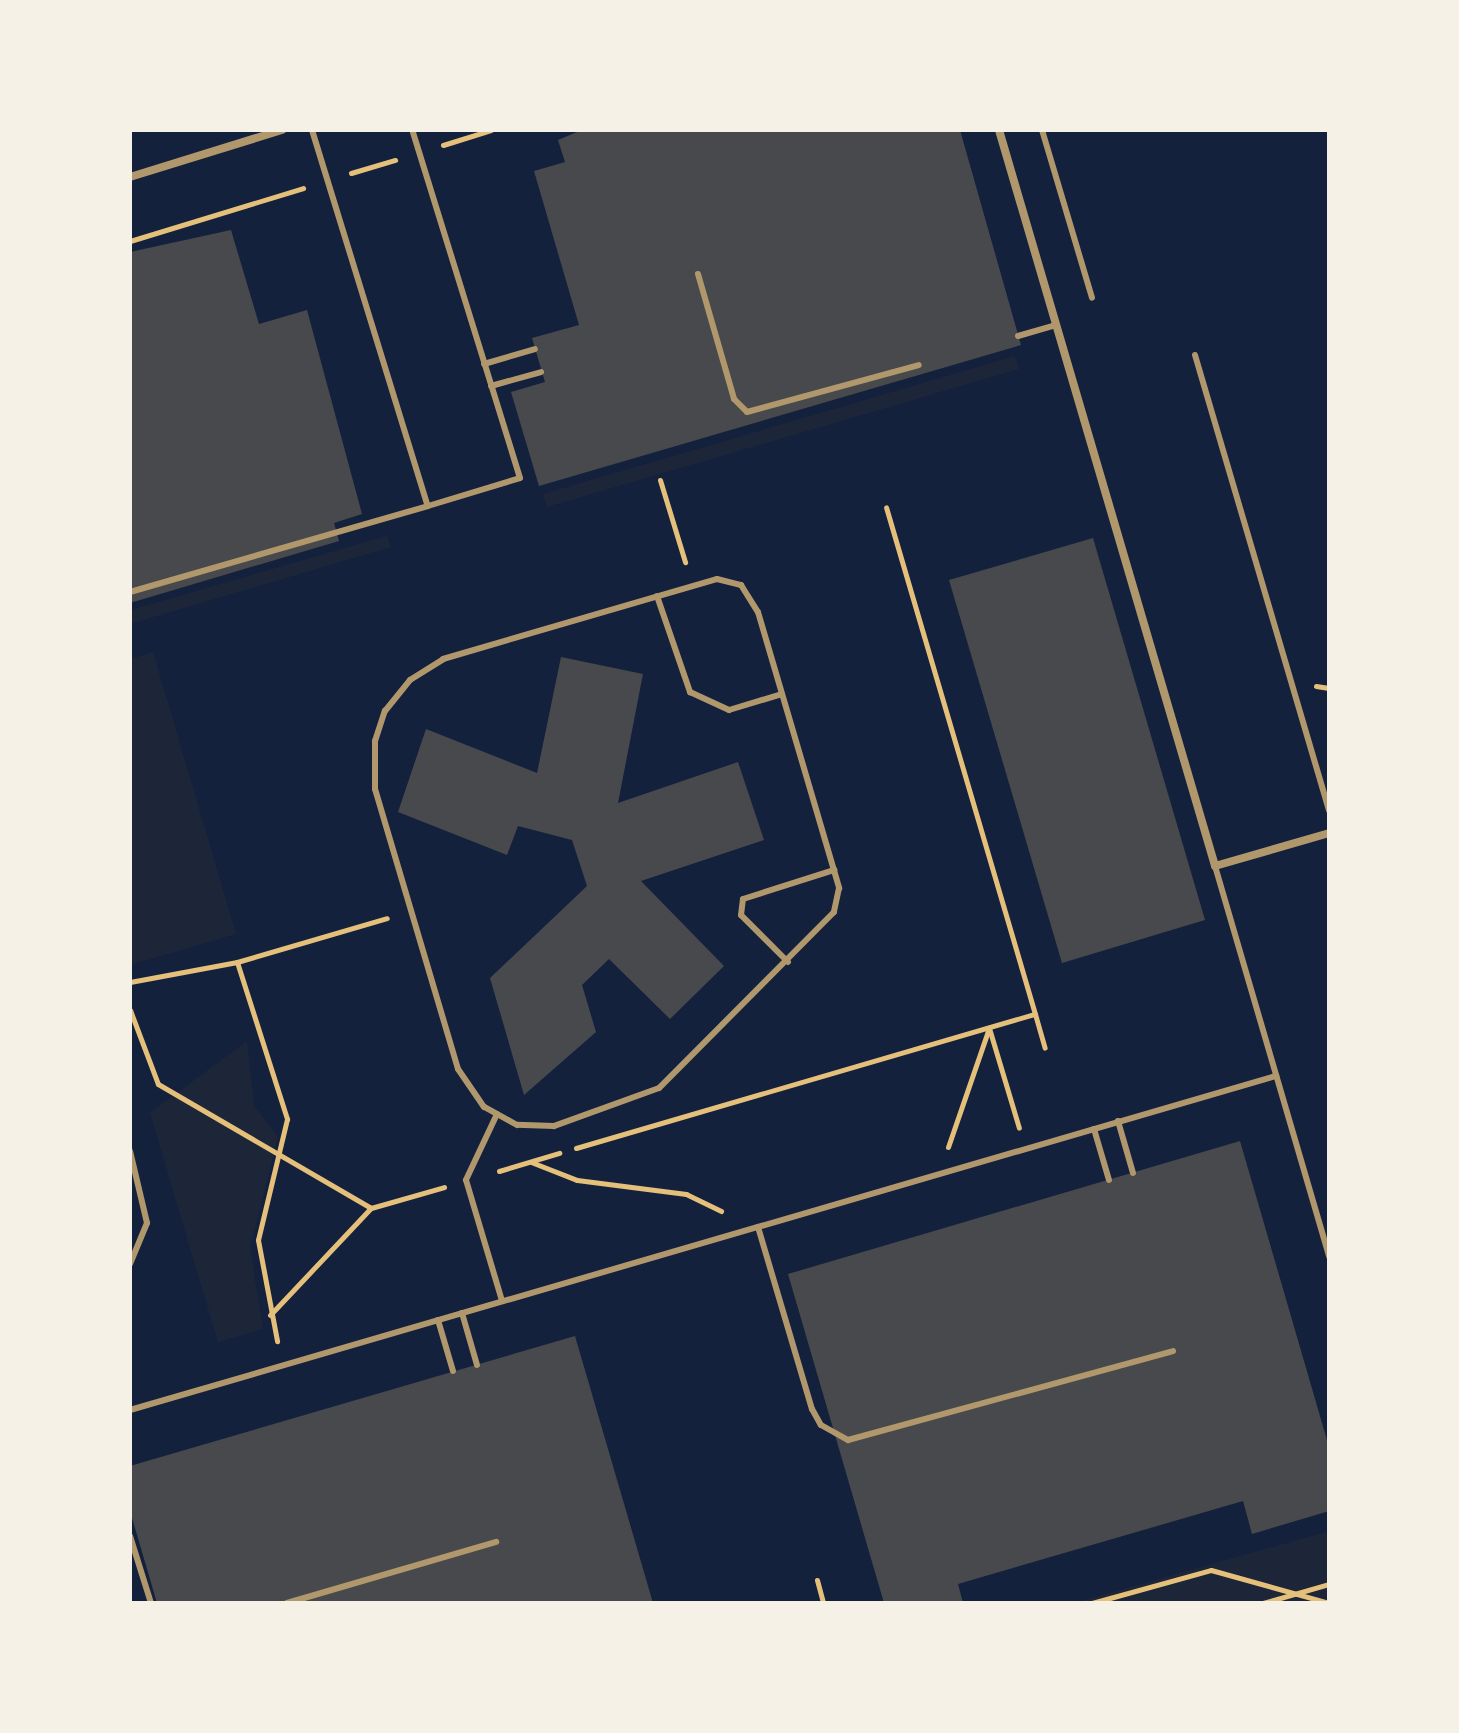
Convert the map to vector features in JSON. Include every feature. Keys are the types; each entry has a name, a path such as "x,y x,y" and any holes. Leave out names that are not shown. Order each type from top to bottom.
{"street":[{"path":"130,177 282,130"},
{"path":"999,130 1215,866 1329,833"}],"lane":[{"path":"312,130 428,506"},
{"path":"130,592 520,478 412,130"},
{"path":"1042,130 1092,298"},
{"path":"698,274 734,399 747,412 919,365"},
{"path":"1018,336 1056,325"},
{"path":"484,364 535,349"},
{"path":"1195,355 1329,811"},
{"path":"491,386 541,372"},
{"path":"730,580 751,593 834,870 834,912 677,1073 642,1098 539,1129 497,1114 464,1084 375,789 375,741 385,711 410,680 443,659 657,596 730,580"},
{"path":"657,596 690,692 729,710 782,694"},
{"path":"1215,866 1329,1257"},
{"path":"788,962 741,915 743,899 834,870"},
{"path":"130,1410 1276,1076"},
{"path":"497,1114 466,1180 502,1301"},
{"path":"1118,1121 1133,1173"},
{"path":"1094,1129 1109,1180"},
{"path":"130,1151 147,1223 130,1264"},
{"path":"755,1228 812,1409 821,1425 848,1440 1173,1351"},
{"path":"462,1313 477,1365"},
{"path":"438,1320 453,1371"},
{"path":"130,1536 151,1603"},
{"path":"287,1603 496,1542"}],"path":[{"path":"660,480 692,586"},
{"path":"130,982 237,962 411,911"},
{"path":"237,962 287,1119 281,1156 258,1240 270,1315 284,1365"},
{"path":"130,1010 158,1084 371,1208 270,1315"},
{"path":"1035,1014 1045,1048"},
{"path":"939,1174 989,1028 1025,1148"},
{"path":"530,1162 577,1180 686,1194 755,1228"},
{"path":"1092,1603 1211,1570 1329,1603"},
{"path":"817,1580 823,1603"},
{"path":"1263,1603 1329,1584"}],"shaded area":[{"path":"1015,356 1019,369 547,507 543,494"},
{"path":"387,536 391,547 130,624 130,610"},
{"path":"153,652 236,934 130,965 130,659"},
{"path":"247,1041 254,1106 278,1137 250,1248 263,1329 218,1342 150,1113"},
{"path":"1329,1531 1329,1603 1074,1603"}],"building":[{"path":"582,130 960,130 1021,345 539,486 511,392 545,382 532,338 579,325 534,171 565,162 558,140"},
{"path":"231,230 259,324 307,310 362,514 334,523 339,541 130,603 130,252"},
{"path":"1093,538 1205,920 1062,963 949,580"},
{"path":"561,657 643,674 618,803 738,762 764,840 641,881 724,966 670,1019 609,959 582,985 596,1032 524,1095 490,978 587,886 572,840 518,826 507,855 398,812 426,729 537,773"},
{"path":"1240,1141 1329,1447 1329,1511 1252,1534 1243,1501 958,1584 963,1603 884,1603 788,1274"},
{"path":"575,1336 653,1603 157,1603 130,1511 130,1466"}]}
